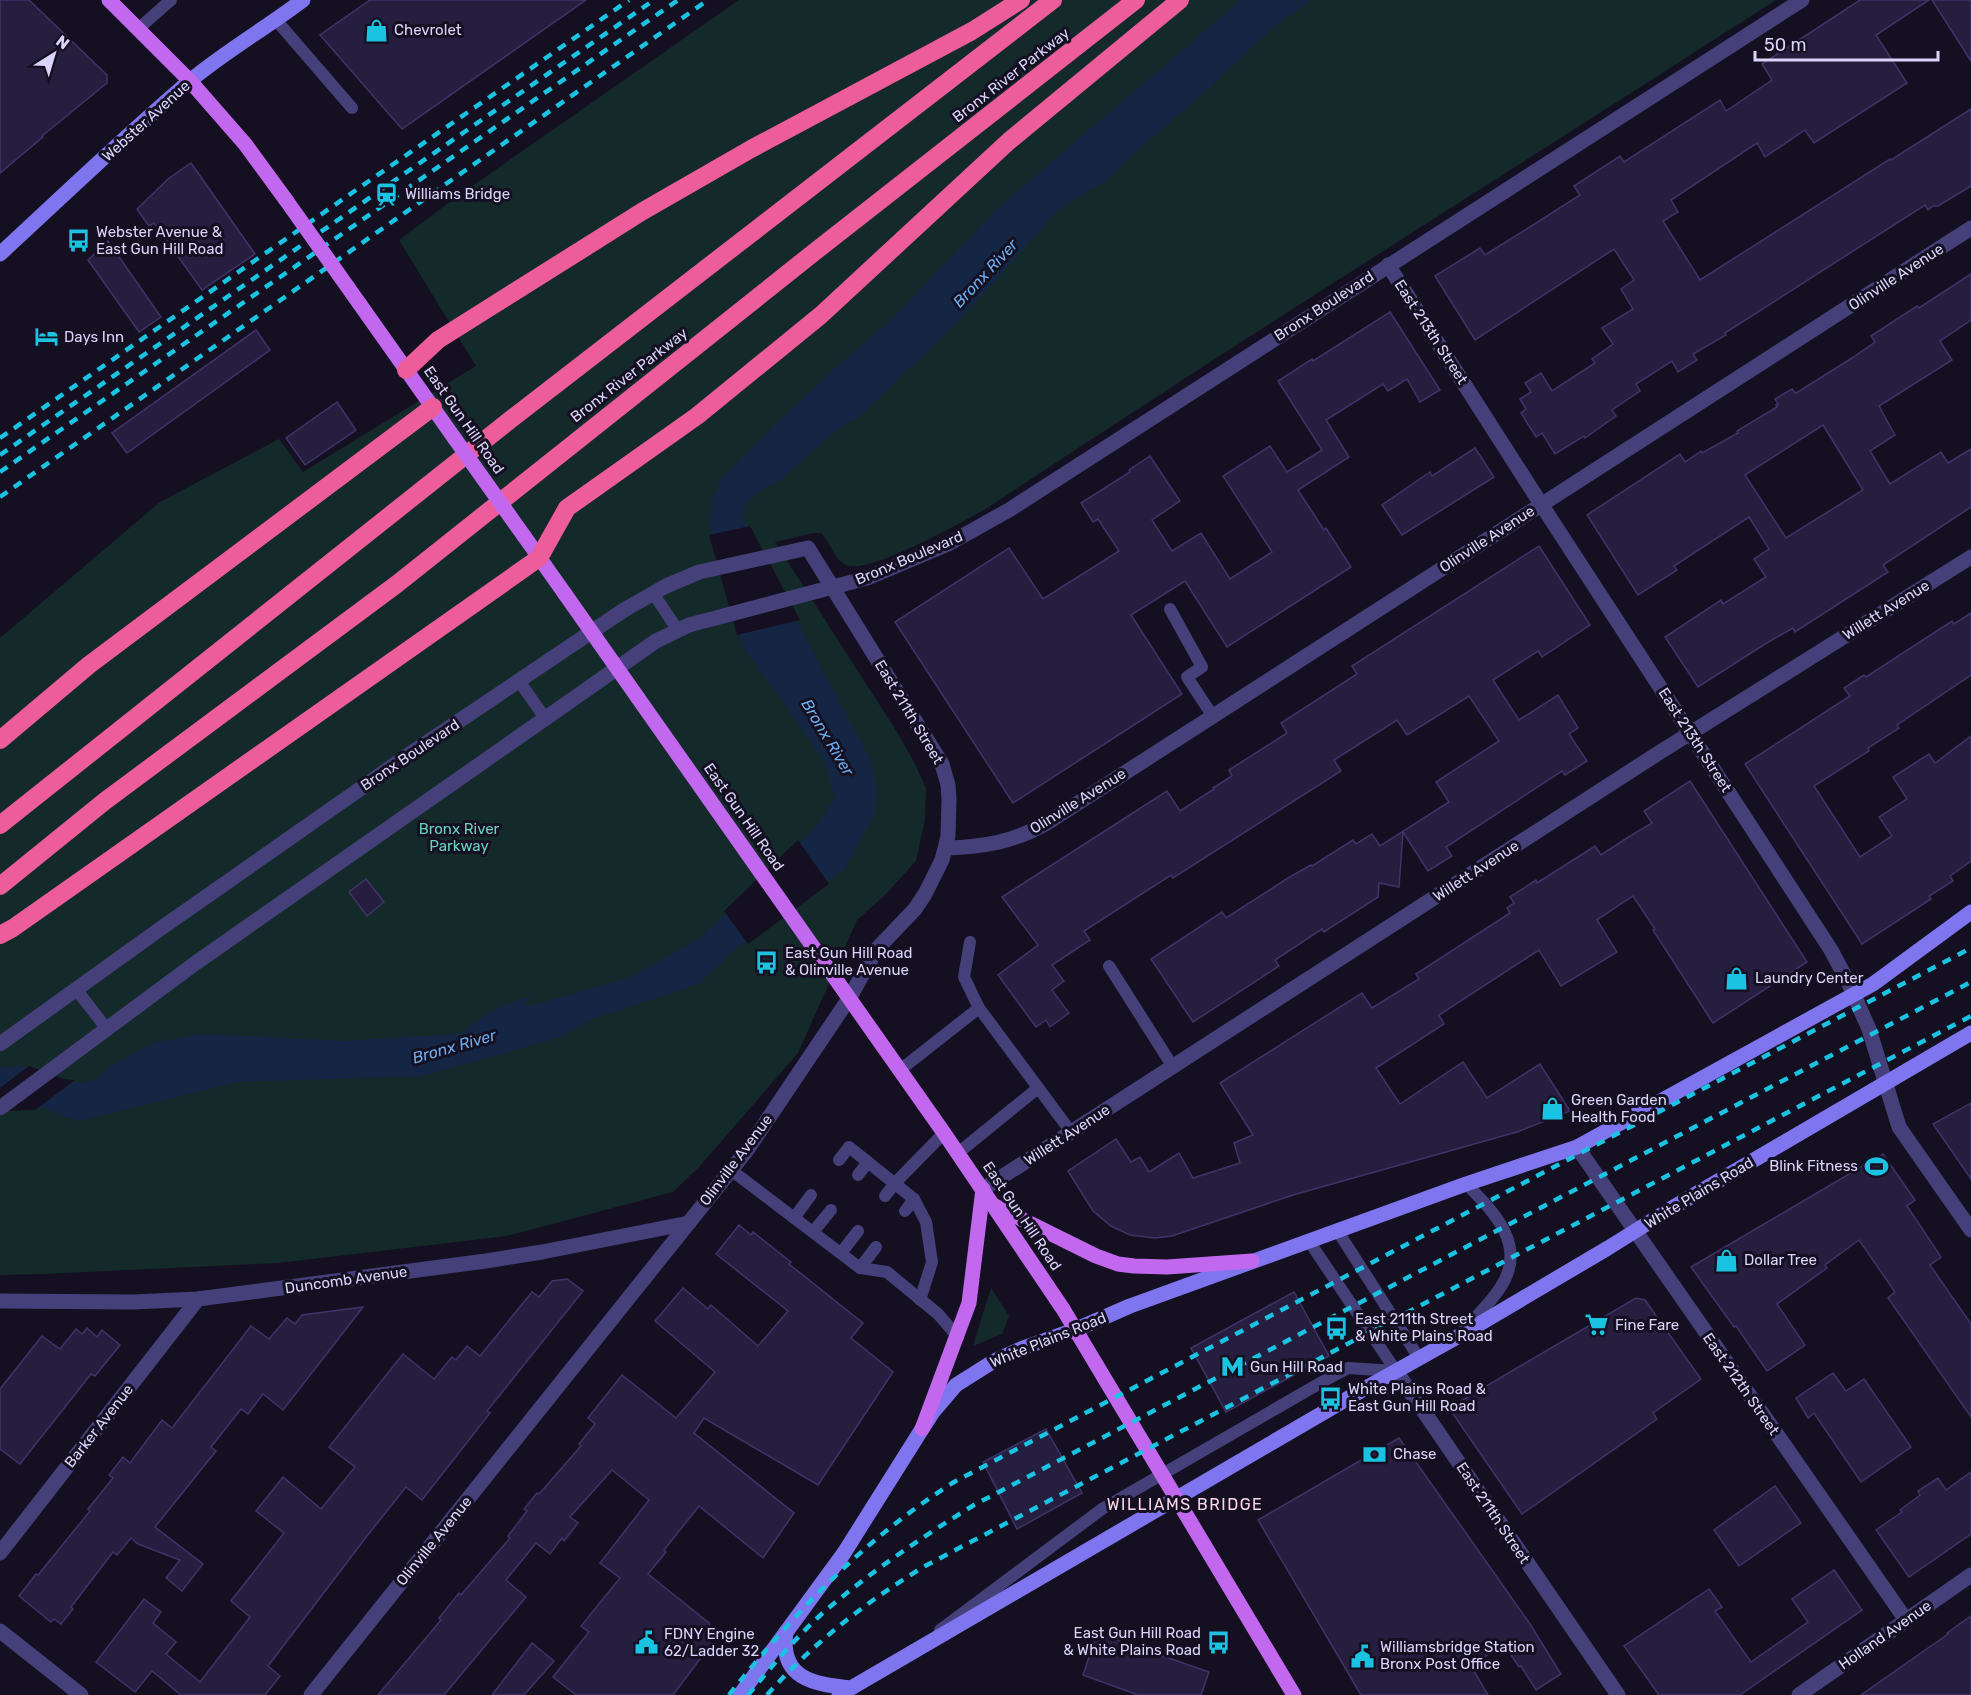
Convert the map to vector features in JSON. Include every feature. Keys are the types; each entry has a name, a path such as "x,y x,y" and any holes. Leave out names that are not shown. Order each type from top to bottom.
{"highway":[{"path":"406,370 438,340 643,211 751,149 972,31 1022,0"},
{"path":"0,825 493,433 1053,0"},
{"name":"Bronx River Parkway","path":"0,886 105,801 397,584 816,250 1136,0"},
{"path":"0,934 13,928 539,558 567,508 697,416 821,315 1009,141 1180,0"},
{"path":"0,740 89,665 433,407"}],"main road":[{"name":"East Gun Hill Road","path":"109,0 190,81 245,144 850,997 1077,1329 1176,1500 1294,1695"},
{"name":"Webster Avenue","path":"0,254 190,81 230,49 276,20 286,5 303,0"},
{"name":"White Plains Road","path":"740,1695 844,1553 933,1412 956,1385 979,1370 1023,1347 1077,1329 1130,1306 1466,1184 1577,1147 1854,995 1889,973 1971,912"},
{"name":"White Plains Road","path":"845,1692 1459,1336 1971,1033"},
{"path":"922,1429 969,1303 973,1286 983,1189"},
{"path":"993,1204 1096,1256 1118,1264 1167,1267 1252,1261"},
{"path":"786,1632 786,1653 793,1669 820,1684 845,1692"}],"street":[{"name":"Bronx Boulevard","path":"0,1108 197,962 656,641 677,630 867,578 950,543 992,520 1802,0"},
{"name":"Olinville Avenue","path":"311,1695 747,1150 850,997 876,950 915,909 925,894 938,871 946,848 989,845 1030,833 1971,228"},
{"name":"East 213th Street","path":"1388,265 1831,950 1869,1029 1899,1127 1971,1230"},
{"name":"Bronx Boulevard","path":"6,1040 410,754 653,593 699,572 808,548 833,588"},
{"name":"Willett Avenue","path":"983,1189 1691,733 1971,556"},
{"name":"East 211th Street","path":"833,588 942,764 948,784 949,799 946,848"},
{"name":"East 212th Street","path":"1577,1147 1906,1620"},
{"name":"Duncomb Avenue","path":"0,1301 133,1302 198,1299 497,1259 689,1223"},
{"name":"Barker Avenue","path":"0,1553 198,1299"},
{"name":"East 211th Street","path":"1396,1371 1618,1695"},
{"name":"Holland Avenue","path":"1799,1695 1971,1575"},
{"path":"0,1631 81,1695"}],"lane":[{"path":"138,29 171,0"},
{"path":"276,20 352,108"},
{"path":"653,593 677,630"},
{"path":"1170,609 1202,667 1187,677 1212,715"},
{"path":"519,681 545,718"},
{"path":"970,942 964,977 979,1008 1071,1132"},
{"path":"1109,966 1173,1067"},
{"path":"76,989 106,1028"},
{"path":"900,1070 979,1008"},
{"path":"958,1153 1038,1088"},
{"path":"885,1196 944,1133"},
{"path":"839,1160 849,1147 914,1199 926,1222 932,1262 920,1300"},
{"path":"858,1175 868,1162"},
{"path":"731,1170 860,1268 887,1272 938,1314 958,1337"},
{"name":"White Plains Road","path":"1459,1336 1500,1289 1509,1272 1511,1261 1509,1242 1501,1223 1490,1208 1466,1184"},
{"path":"794,1218 811,1195"},
{"path":"905,1211 914,1199"},
{"path":"813,1232 831,1210"},
{"path":"1337,1230 1419,1358"},
{"path":"841,1253 858,1231"},
{"name":"East 211th Street","path":"1309,1240 1396,1371"},
{"path":"860,1268 876,1247"},
{"name":"White Plains Road","path":"903,1657 1088,1519 1162,1474 1348,1368 1396,1371"}],"green space":[{"name":"Bronx River Parkway","path":"739,0 1776,0 1283,315 989,507 960,523 894,555 857,566 846,565 842,562 821,533 775,542 897,732 915,764 926,788 925,819 916,861 885,895 857,920 798,1053 699,1167 673,1192 507,1236 278,1263 0,1275 0,638 160,502 279,439 303,472 476,366 399,240 455,198"},
{"path":"991,1288 1009,1316 1002,1334 973,1346"}],"water":[{"name":"Bronx River","path":"1241,0 1311,0 1268,32 1108,179 1057,211 958,322 860,416 837,430 783,478 760,491 745,505 742,518 870,759 877,789 875,813 845,869 733,951 699,984 595,1018 558,1038 423,1076 237,1082 79,1121 42,1107 0,1108 0,1068 20,1066 63,1082 81,1083 95,1080 110,1066 152,1043 201,1034 343,1041 459,1034 494,1009 536,994 521,1005 534,1005 628,978 698,940 817,826 835,798 824,761 745,649 741,639 710,526 712,500 722,477 822,380 895,316 999,207"}],"pier":[{"path":"750,526 800,620 737,635 709,535"},
{"path":"798,840 829,884 748,944 724,911"},
{"path":"29,1066 63,1079 75,1080 35,1110 0,1111 0,1088"}],"building":[{"path":"0,0 29,0 107,75 107,83 0,173"},
{"path":"370,0 586,0 402,129 320,35"},
{"path":"1860,0 1929,0 1876,35 1907,83 1814,143 1805,130 1765,157 1757,143 1671,200 1678,212 1663,221 1700,280 1971,109 1971,186 1938,206 1933,206 1928,210 1925,205 1725,333 1726,335 1693,354 1697,360 1678,372 1672,361 1636,384 1640,391 1612,410 1616,416 1585,438 1584,436 1555,454 1542,433 1536,437 1521,413 1526,409 1520,399 1531,392 1525,383 1541,373 1552,391 1595,363 1592,359 1613,344 1602,328 1633,309 1621,289 1634,280 1614,249 1475,340 1435,276 1480,248 1485,255 1580,195 1574,186 1620,156 1624,162 1720,100 1726,111 1772,80 1762,64"},
{"path":"1932,0 1971,0 1971,61"},
{"path":"191,163 255,254 202,290 154,223 149,226 137,209 168,179"},
{"path":"108,241 161,317 139,332 88,260"},
{"path":"1971,274 1971,320 1940,341 1952,360 1879,406 1895,435 1870,451 1890,484 1941,452 1948,463 1971,449 1971,507 1883,565 1888,572 1795,632 1793,628 1698,687 1665,637 1721,600 1723,604 1766,577 1754,559 1769,549 1749,517 1674,566 1677,570 1638,595 1587,515 1680,454 1685,462 1701,451 1702,453 1738,433 1737,431 1777,407 1775,399 1792,389 1795,393 1798,392 1852,358 1875,342 1871,336 1917,306 1919,308","holes":["1823,425 1863,490 1786,538 1745,475"]},
{"path":"1390,312 1440,390 1420,402 1407,379 1388,391 1383,384 1326,420 1349,457 1298,490 1351,567 1227,647 1185,581 1131,615 1182,694 1013,803 895,622 1009,548 1043,599 1119,551 1098,519 1093,522 1081,503 1130,472 1129,470 1150,456 1180,501 1152,520 1172,551 1201,533 1230,579 1272,552 1223,476 1270,446 1287,472 1322,450 1278,381"},
{"path":"256,330 270,350 127,453 112,433"},
{"path":"337,402 356,430 305,465 286,438"},
{"path":"1475,448 1494,477 1402,535 1382,505 1430,472 1432,476"},
{"path":"1539,546 1590,625 1542,657 1538,651 1493,680 1519,720 1558,695 1578,728 1569,734 1587,761 1565,775 1562,771 1446,847 1452,856 1428,871 1403,832 1399,887 1379,883 1378,897 1324,932 1322,929 1275,960 1279,966 1193,1022 1151,959 1222,912 1226,918 1353,840 1356,844 1372,834 1380,846 1449,802 1436,782 1499,741 1469,696 1407,735 1397,720 1334,760 1341,771 1173,878 1171,875 1084,931 1090,940 1052,965 1064,981 1052,990 1069,1013 1050,1027 1046,1020 1036,1027 998,975 1038,945 1002,897 1167,791 1180,811 1214,789 1232,776 1229,770 1287,733 1281,723 1357,674 1352,666"},
{"path":"1971,613 1971,675 1897,725 1899,728 1868,748 1869,751 1814,786 1860,857 1892,836 1879,817 1907,799 1893,777 1929,754 1935,763 1971,736 1971,861 1950,876 1953,881 1929,896 1931,899 1862,944 1745,764 1850,696 1844,688 1864,675 1866,677 1952,621 1954,624"},
{"path":"1690,781 1807,962 1713,1023 1633,896 1597,920 1617,952 1561,986 1539,950 1439,1015 1444,1024 1376,1068 1400,1104 1463,1062 1487,1098 1540,1064 1570,1111 1517,1132 1293,1195 1172,1236 1155,1238 1130,1235 1111,1226 1093,1211 1068,1171 1116,1139 1131,1162 1140,1157 1149,1172 1179,1153 1193,1178 1240,1163 1234,1143 1253,1135 1220,1083 1362,993 1372,1008 1419,979 1416,974 1510,913 1507,908 1514,903 1510,897 1536,880 1537,883 1595,846 1601,855 1652,823 1644,811"},
{"path":"366,879 384,902 367,916 349,892"},
{"path":"1971,1103 1971,1179 1933,1124"},
{"path":"1883,1154 1915,1200 1907,1206 1941,1257 1930,1265 1971,1324 1971,1417 1888,1298 1895,1292 1859,1240 1825,1265 1827,1268 1777,1304 1805,1345 1767,1371 1691,1267"},
{"path":"739,1225 751,1235 753,1232 791,1262 789,1264 863,1323 851,1338 893,1372 818,1485 704,1418 694,1433 794,1513 763,1558 699,1506 648,1574 709,1623 715,1639 673,1695 576,1695 553,1677 589,1632 581,1626 620,1578 600,1563 649,1500 612,1470 570,1517 578,1523 564,1541 562,1538 550,1554 536,1543 506,1580 526,1597 444,1695 378,1695 441,1620 439,1618 459,1593 461,1595 510,1538 508,1536 527,1511 524,1509 537,1493 539,1494 581,1446 579,1444 595,1424 588,1418 622,1375 676,1418 715,1372 655,1321 683,1288 708,1309 711,1305 758,1346 788,1311 716,1254"},
{"path":"567,1279 583,1291 487,1411 490,1413 422,1500 406,1487 367,1536 268,1666 280,1676 265,1695 181,1695 152,1671 135,1692 96,1662 144,1599 161,1612 153,1623 176,1642 166,1654 200,1682 250,1617 231,1601 284,1533 256,1511 283,1477 321,1509 355,1467 329,1447 403,1354 434,1379 452,1357 456,1360 467,1346 480,1356 532,1292 539,1297 552,1281"},
{"path":"1294,1292 1329,1356 1226,1412 1191,1348"},
{"path":"1636,1298 1645,1300 1701,1379 1653,1413 1657,1419 1522,1514 1449,1408"},
{"path":"363,1307 283,1410 263,1394 248,1414 241,1409 211,1447 216,1451 155,1527 203,1564 182,1591 166,1578 180,1560 138,1544 131,1538 117,1555 113,1552 71,1607 73,1609 61,1624 54,1619 51,1622 19,1596 90,1511 88,1509 113,1478 109,1475 123,1457 130,1463 162,1420 172,1428 251,1326 269,1339 287,1318 295,1324 302,1315"},
{"path":"87,1328 97,1337 102,1330 120,1345 95,1376 91,1374 20,1464 0,1449 0,1389 42,1336 60,1349 76,1329 82,1334"},
{"path":"1833,1373 1846,1391 1864,1379 1911,1447 1861,1482 1814,1413 1808,1418 1796,1398"},
{"path":"1046,1429 1082,1493 1017,1529 983,1462"},
{"path":"1399,1438 1530,1624 1561,1674 1536,1690 1504,1644 1471,1666 1488,1695 1361,1695 1258,1520"},
{"path":"1971,1472 1971,1534 1909,1577 1876,1530 1902,1512 1900,1510 1920,1495 1918,1491 1938,1478 1946,1490"},
{"path":"1775,1486 1801,1523 1739,1566 1714,1530"},
{"path":"1834,1570 1862,1610 1740,1695 1659,1695 1624,1646 1709,1589 1722,1607 1715,1611 1751,1662 1808,1622 1792,1599"},
{"path":"1971,1616 1971,1695 1861,1695 1948,1634"},
{"path":"1097,1633 1209,1672 1201,1695 1138,1695 1083,1675"},
{"path":"532,1643 554,1661 524,1695 492,1695"}],"railway":[{"path":"0,438 629,0"},
{"path":"0,455 654,0"},
{"path":"0,472 678,0"},
{"path":"0,497 708,0"},
{"path":"729,1695 779,1635 832,1579 890,1528 954,1482 1971,948"},
{"path":"748,1695 795,1641 825,1611 898,1555 974,1505 1971,982"},
{"path":"767,1695 784,1676 841,1624 925,1566 1971,1016"}],"place":[{"name":"Chevrolet","path":"376,30"},
{"name":"Williams Bridge","path":"387,194"},
{"name":"Webster Avenue & East Gun Hill Road","path":"78,241"},
{"name":"Days Inn","path":"46,337"},
{"name":"East Gun Hill Road & Olinville Avenue","path":"767,962"},
{"name":"Laundry Center","path":"1737,978"},
{"name":"Green Garden Health Food","path":"1553,1109"},
{"name":"Blink Fitness","path":"1876,1166"},
{"name":"Dollar Tree","path":"1726,1260"},
{"name":"Fine Fare","path":"1597,1325"},
{"name":"East 211th Street & White Plains Road","path":"1337,1328"},
{"name":"Gun Hill Road","path":"1232,1367"},
{"name":"White Plains Road & East Gun Hill Road","path":"1330,1398"},
{"name":"Chase","path":"1375,1454"},
{"name":"East Gun Hill Road & White Plains Road","path":"1219,1642"},
{"name":"FDNY Engine 62/Ladder 32","path":"646,1643"},
{"name":"Williamsbridge Station Bronx Post Office","path":"1362,1656"}],"district":[{"name":"WILLIAMS BRIDGE","path":"1185,1504"}]}
